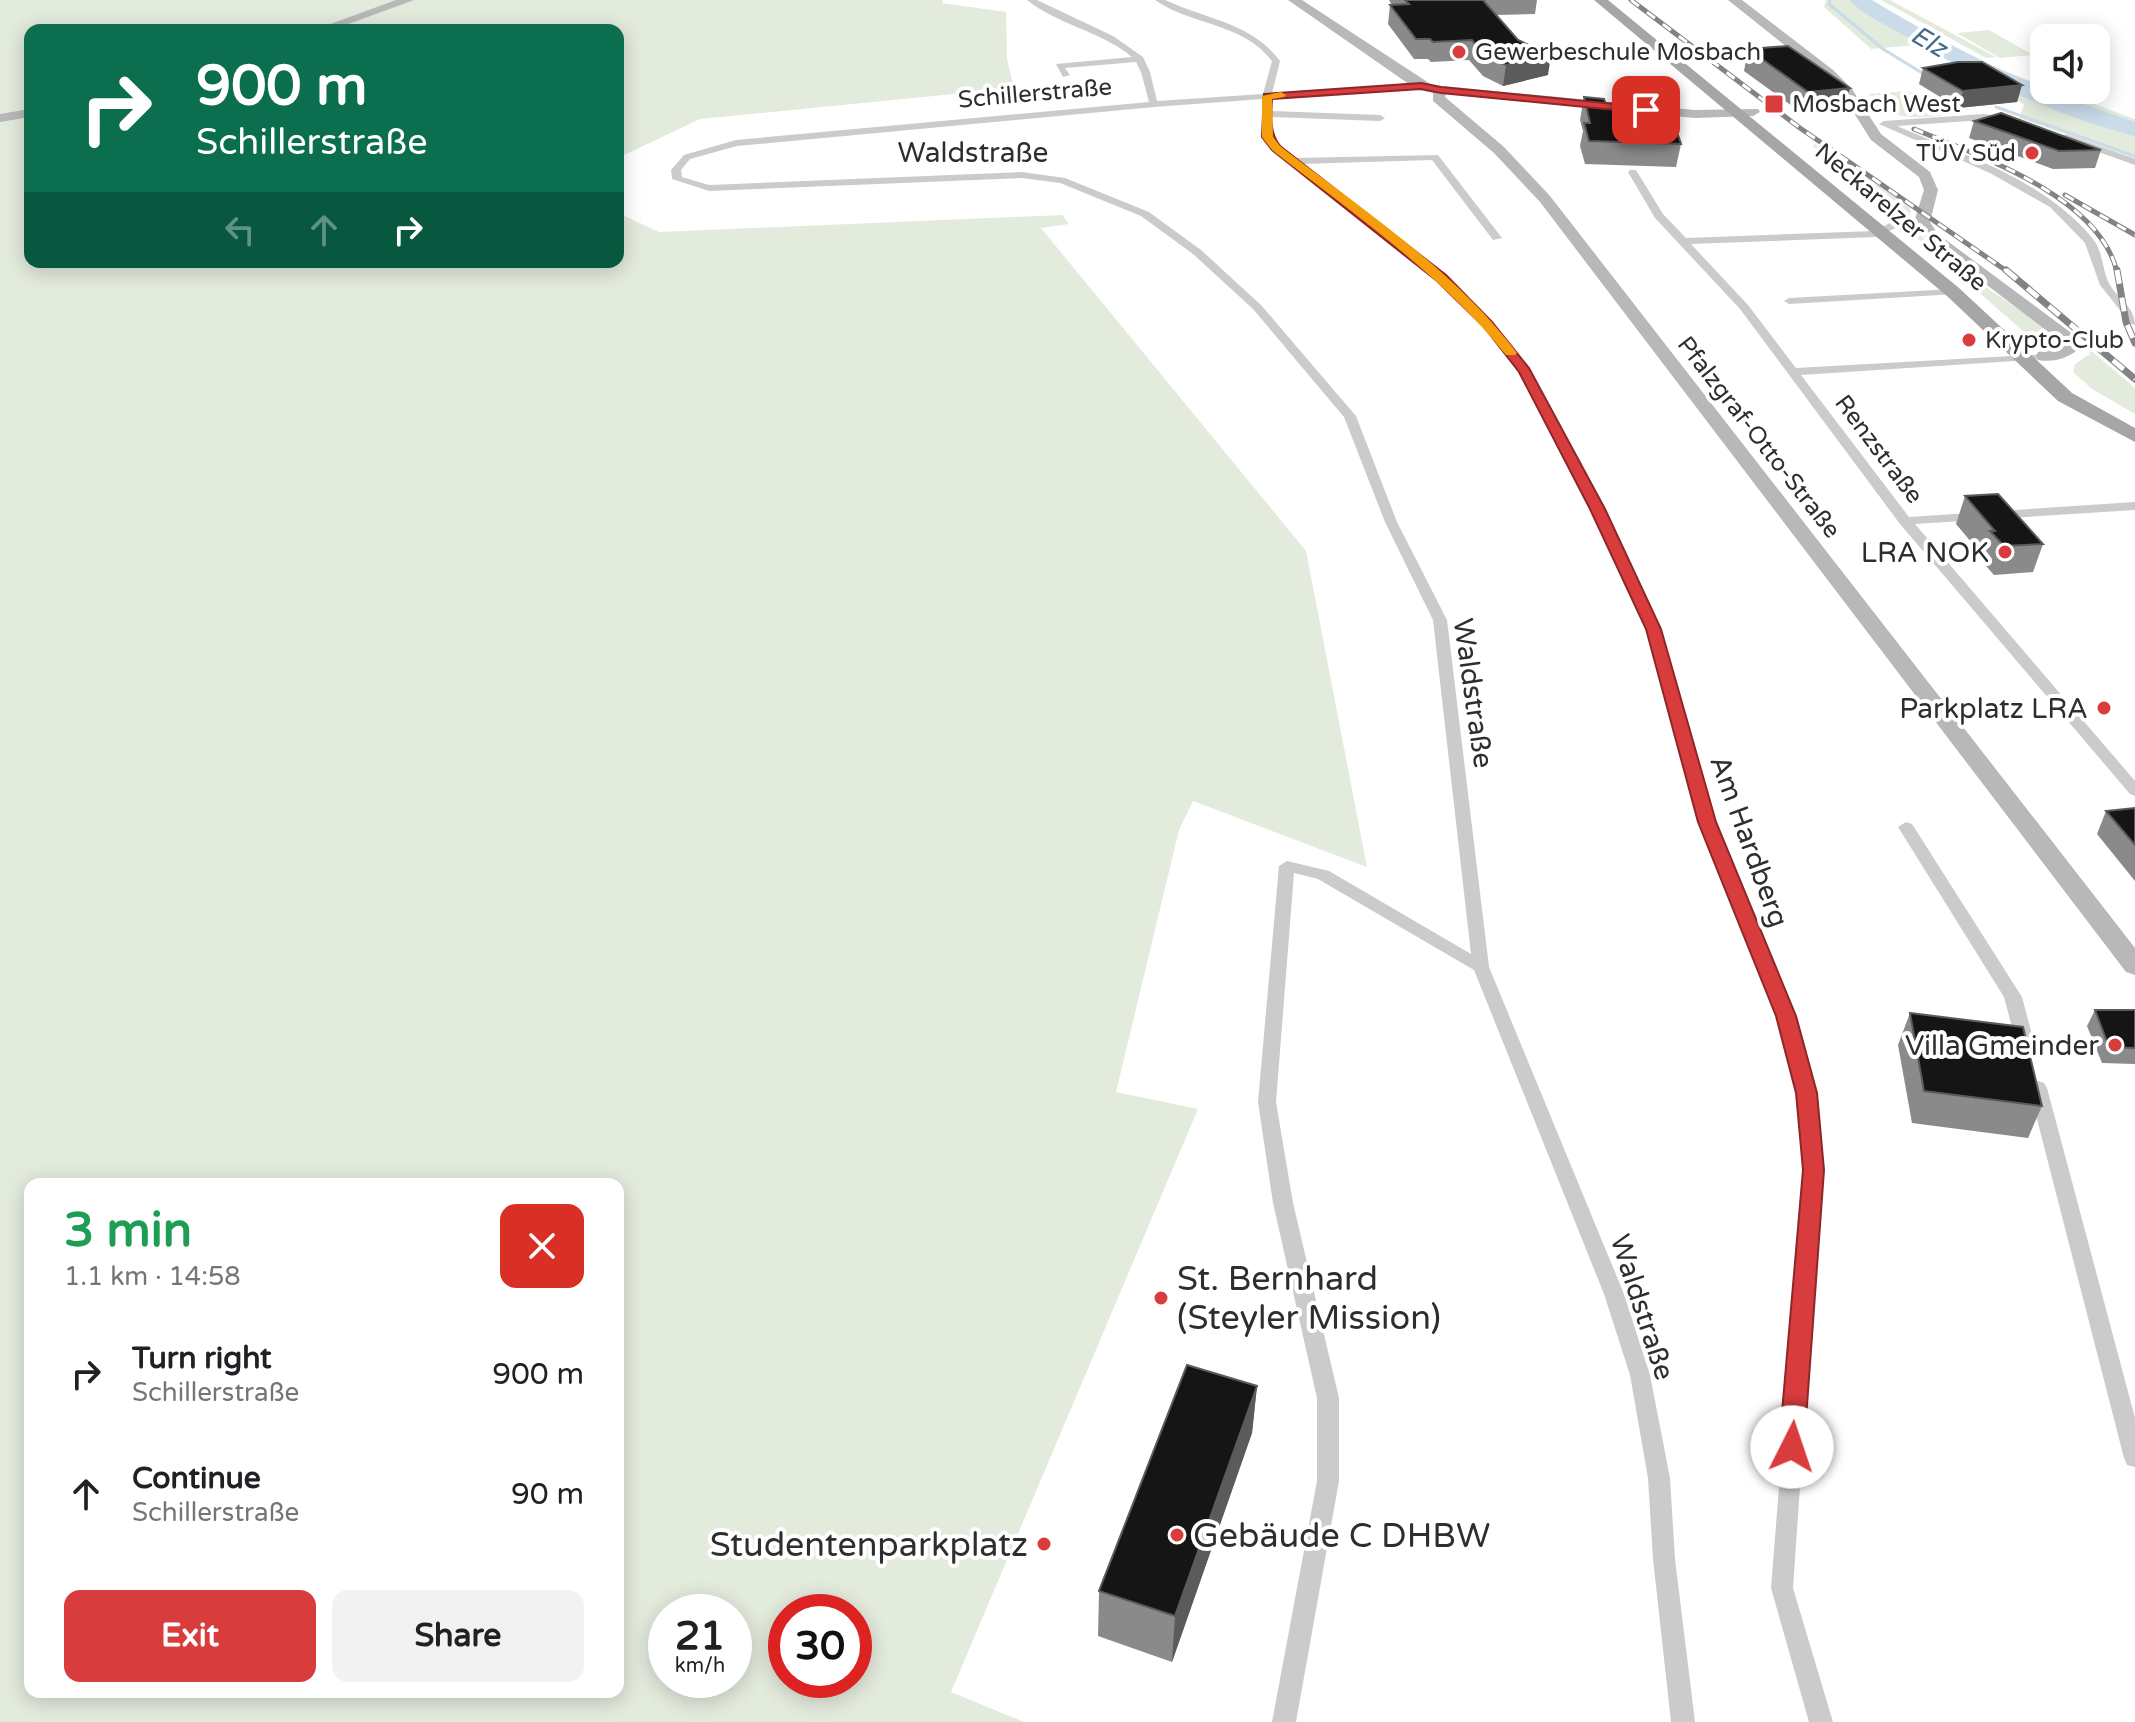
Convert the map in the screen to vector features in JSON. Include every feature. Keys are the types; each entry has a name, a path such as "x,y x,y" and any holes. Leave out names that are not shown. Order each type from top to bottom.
{"main road":[{"path":"1601,0 1650,27 1888,229 2044,356 2105,404 2135,419"},
{"name":"Neckarelzer Straße","path":"1601,0 1734,113 1888,229 1953,292 2010,358 2065,397 2135,436"}],"street":[{"path":"338,24 408,0"},
{"path":"1031,0 1067,21 1115,39 1140,59 1154,104"},
{"name":"Am Hardberg","path":"1159,0 1251,37 1269,49 1276,61 1267,96 1267,137 1292,161 1441,278 1488,325 1525,371 1598,509 1654,629 1707,822 1786,1016 1807,1093 1813,1170 1782,1588 1821,1722"},
{"path":"1294,0 1421,86 1695,114 1753,112"},
{"path":"1734,0 1828,73 1875,124 1889,149 1925,175 1931,190 1922,222 1933,237 2072,342 2073,346 2066,352 2044,356 1793,372"},
{"path":"1066,75 1059,66 1140,59"},
{"name":"Schillerstraße","path":"681,182 677,179 676,170 687,157 736,143 1154,104 1421,86"},
{"name":"Pfalzgraf-Otto-Straße","path":"1441,90 1438,98 1499,150 1545,199 2135,966"},
{"path":"0,118 24,114"},
{"path":"1266,114 1380,118"},
{"path":"1875,124 1984,117 2020,122"},
{"path":"1875,124 1993,171 2053,205 2090,242 2105,285 2135,322"},
{"path":"2055,134 2135,162"},
{"path":"1292,161 1435,157 1497,238"},
{"name":"Renzstraße","path":"1633,172 1659,216 1744,307 1905,521 2135,791"},
{"name":"Waldstraße","path":"681,182 709,188 1022,175 1062,180 1145,214 1197,252 1257,307 1350,416 1391,522 1440,620 1481,967 1614,1294 1640,1375 1659,1478 1664,1559 1683,1722"},
{"path":"1683,241 1888,229"},
{"path":"1789,301 1953,292"},
{"path":"1905,521 2135,506"},
{"path":"1906,827 2013,997 2135,1458"},
{"path":"1284,1722 1328,1481 1328,1398 1283,1203 1267,1102 1287,866 1323,875 1481,967"}],"shaded area":[{"path":"0,0 943,0 942,3 1006,12 1007,59 1014,88 700,119 624,155 624,24 24,24 24,268 624,268 624,216 659,232 1062,215 1069,224 1041,228 1306,551 1367,867 1193,801 1179,830 1116,1092 1198,1109 951,1692 1024,1722 0,1722"},
{"path":"1826,0 1870,0 1987,65 2030,81 2030,104 2094,104 2135,119 2135,159 2019,118 2024,105 1985,77 1916,45 1871,49 1824,7"},
{"path":"1881,0 1890,0 1996,57 1986,58"},
{"path":"1989,30 2030,55 2000,58 1957,33"},
{"path":"1908,91 1942,116 1896,115 1870,101 1876,99 1868,94"},
{"path":"1815,144 1911,207 1913,223 1923,237 1974,279 2045,326 2053,333 2055,341 2042,342 2030,337 1895,219 1901,217 1813,146"},
{"path":"2088,348 2135,388 2135,414 2092,389 2073,372 2075,364 2090,354"}],"building":[{"path":"1405,0 1483,0 1518,40 1551,55 1506,65 1485,56 1472,40 1433,42 1430,39 1416,39 1390,5 1409,4"},
{"path":"1788,46 1850,88 1808,92 1748,49"},
{"path":"1958,62 1982,62 2022,85 1963,91 1923,68"},
{"path":"1584,97 1604,99 1606,104 1635,110 1638,125 1675,126 1681,144 1589,141 1584,123 1590,123"},
{"path":"2001,113 2101,150 2059,151 1974,121"},
{"path":"1998,494 2043,544 2004,546 1965,496"},
{"path":"2135,808 2135,845 2106,811"},
{"path":"2095,1010 2135,1010 2135,1048 2109,1047"},
{"path":"1910,1013 2023,1027 2042,1106 1924,1091"},
{"name":"Gebäude C DHBW","path":"1187,1365 1257,1386 1175,1616 1099,1591"}],"waterway":[{"path":"1830,0 1829,4 1883,49 1927,76"},
{"name":"Elz","path":"1859,0 1992,74 2062,104 2135,129"},
{"path":"1996,107 2135,156"}],"railway":[{"path":"1631,0 1800,128 2008,272"},
{"path":"1914,129 2002,166 2062,200 2087,221 2106,245 2117,272"},
{"path":"2065,195 2135,235"},
{"path":"2006,270 2135,379"},
{"path":"2117,270 2126,322 2135,343"}],"slow traffic":[{"path":"1281,95 1267,96 1267,137 1276,148 1441,278 1488,325 1510,353"}],"place":[{"name":"Gewerbeschule Mosbach","path":"1459,52"},
{"name":"Mosbach West","path":"1774,104"},
{"name":"TÜV Süd","path":"2032,153"},
{"name":"Krypto-Club","path":"1969,340"},
{"name":"LRA NOK","path":"2005,552"},
{"name":"Parkplatz LRA","path":"2104,708"},
{"name":"Villa Gmeinder","path":"2115,1045"},
{"name":"St. Bernhard (Steyler Mission)","path":"1161,1298"},
{"name":"Gebäude C DHBW","path":"1177,1535"},
{"name":"Studentenparkplatz","path":"1044,1544"}],"route":[{"path":"1646,110 1421,86 1267,96 1266,114 1267,137 1276,148 1441,278 1488,325 1525,371 1598,509 1654,629 1707,822 1786,1016 1807,1093 1813,1170 1792,1447"}]}
